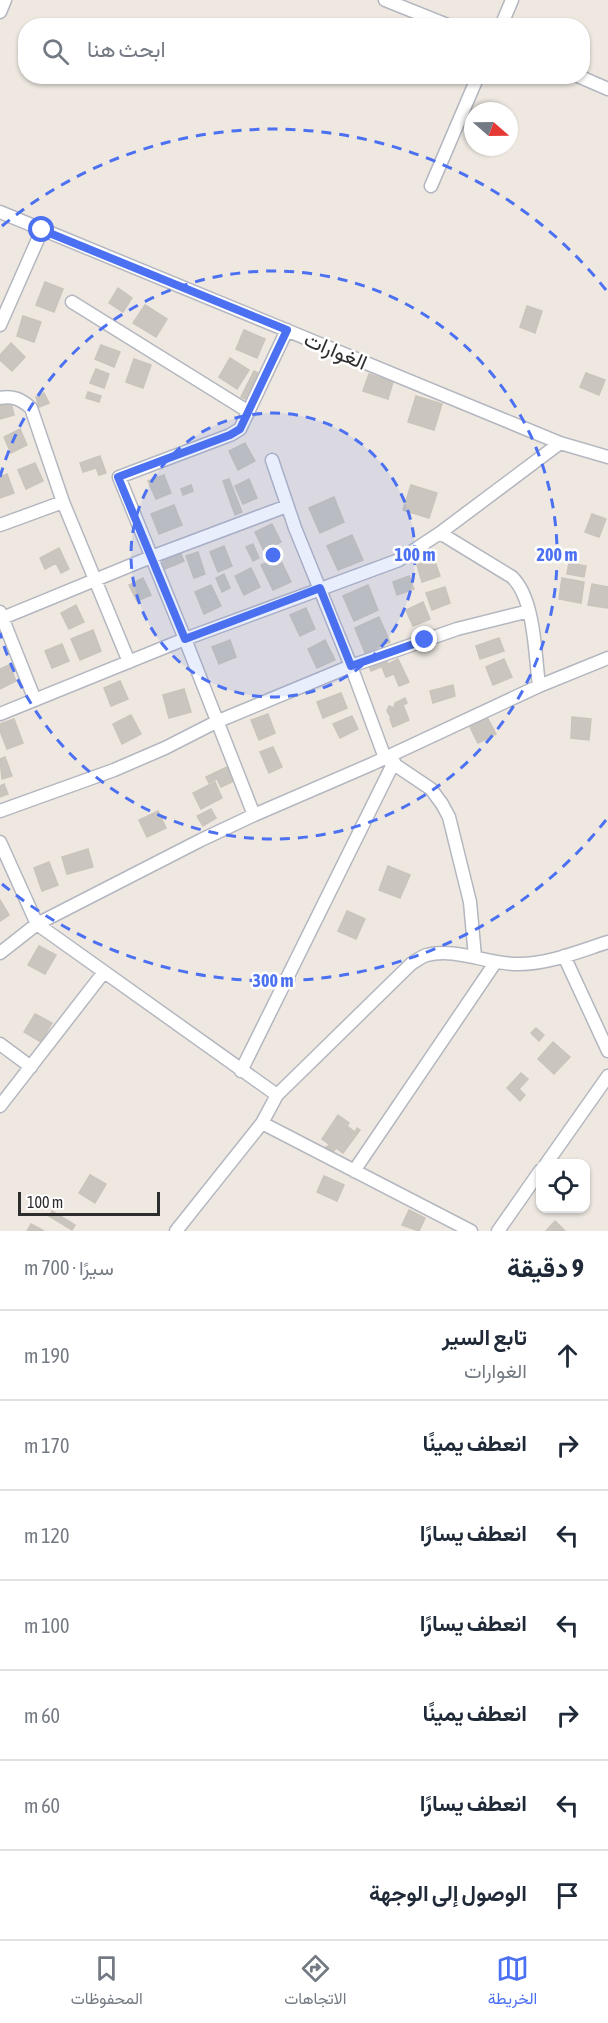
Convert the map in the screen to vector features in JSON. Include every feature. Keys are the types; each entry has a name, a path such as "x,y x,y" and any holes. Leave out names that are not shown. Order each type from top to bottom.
{"street":[{"path":"0,12 4,0"},
{"path":"386,0 430,18"},
{"path":"504,18 512,0"},
{"path":"590,81 608,89"},
{"path":"431,186 475,84"},
{"name":"الغوارات","path":"0,212 560,443 608,457"},
{"path":"0,325 42,230"},
{"path":"72,302 249,412"},
{"path":"254,815 118,477 230,435 240,429 287,330"},
{"path":"2,395 21,399 31,408 63,502 129,662"},
{"path":"0,714 185,639 399,560 440,533 560,443"},
{"path":"272,460 287,506 389,760 431,789 449,817 470,902 475,957"},
{"path":"0,525 63,502"},
{"path":"35,700 1,616 287,506"},
{"path":"440,533 512,577 519,584 525,594 529,611 539,686"},
{"path":"0,811 114,770 165,748 216,722 351,666 457,629 529,611"},
{"path":"0,953 38,924 254,815 389,760 539,686 608,658"},
{"path":"241,1071 389,760"},
{"path":"0,842 38,924 277,1095"},
{"path":"176,1231 262,1123 277,1095 411,964 427,955 444,954 475,957 495,963 519,964 564,956 608,942"},
{"path":"564,956 608,1051"},
{"path":"354,1171 495,963"},
{"path":"0,1106 104,972"},
{"path":"0,1044 30,1067"},
{"path":"550,1159 608,1076"},
{"path":"262,1123 471,1231"},
{"path":"498,1231 536,1177"}],"building":[{"path":"45,282 63,289 54,312 36,305"},
{"path":"118,288 132,298 123,312 109,303"},
{"path":"145,305 167,319 156,337 133,323"},
{"path":"527,306 542,311 535,333 520,327"},
{"path":"23,316 41,322 34,342 17,336"},
{"path":"244,330 265,339 257,358 236,349"},
{"path":"11,343 25,357 12,371 0,360 0,355"},
{"path":"101,345 120,352 114,367 95,359"},
{"path":"230,358 249,370 237,389 219,377"},
{"path":"134,359 151,365 143,388 126,382"},
{"path":"96,369 109,374 104,388 90,383"},
{"path":"254,371 258,373 245,399 241,397"},
{"path":"586,373 605,380 599,395 580,387"},
{"path":"369,374 393,382 388,399 363,391"},
{"path":"88,392 101,396 99,402 86,398"},
{"path":"44,393 49,403 39,407 36,397"},
{"path":"416,396 442,404 434,430 408,422"},
{"path":"11,403 14,415 0,419 0,406"},
{"path":"20,429 27,445 11,453 4,437"},
{"path":"245,443 255,461 238,470 229,451"},
{"path":"100,456 106,473 99,475 96,468 83,472 80,463"},
{"path":"35,463 43,481 26,489 18,470"},
{"path":"7,474 14,493 0,498 0,477"},
{"path":"164,475 171,493 156,499 148,481"},
{"path":"229,479 242,512 235,515 223,481"},
{"path":"249,479 257,498 243,504 235,486"},
{"path":"191,485 193,491 183,495 181,489"},
{"path":"411,485 437,493 429,518 403,510"},
{"path":"334,497 344,522 320,533 309,508"},
{"path":"174,505 182,525 159,534 151,514"},
{"path":"592,514 606,519 599,537 585,532"},
{"path":"272,524 281,542 264,551 255,532"},
{"path":"352,535 363,560 338,570 327,546"},
{"path":"253,544 259,558 253,561 246,547"},
{"path":"224,546 232,566 218,572 210,552"},
{"path":"59,548 69,569 61,573 56,563 45,569 40,558"},
{"path":"180,552 184,561 165,569 162,560"},
{"path":"198,552 205,574 194,578 186,556"},
{"path":"279,557 291,582 273,590 261,565"},
{"path":"434,559 440,576 422,582 417,565"},
{"path":"569,563 586,566 584,577 567,574"},
{"path":"251,568 260,587 244,595 235,576"},
{"path":"224,574 230,588 222,592 216,578"},
{"path":"409,576 414,589 397,595 393,582"},
{"path":"143,578 151,595 137,601 129,585"},
{"path":"562,578 584,582 581,603 559,599"},
{"path":"592,584 608,587 608,608 588,605"},
{"path":"211,585 221,606 204,614 195,592"},
{"path":"368,585 378,610 354,621 343,596"},
{"path":"445,587 450,603 432,610 426,593"},
{"path":"423,602 430,619 413,626 406,610"},
{"path":"76,605 84,622 69,629 61,613"},
{"path":"306,608 315,629 300,636 290,615"},
{"path":"379,617 390,642 365,653 355,628"},
{"path":"93,630 101,651 80,660 71,639"},
{"path":"499,638 504,651 480,659 476,646"},
{"path":"230,640 236,657 219,664 212,647"},
{"path":"325,640 335,660 317,668 308,649"},
{"path":"62,644 69,661 52,668 45,651"},
{"path":"386,659 388,664 371,671 369,666"},
{"path":"398,659 409,682 399,686 394,674 386,677 382,667"},
{"path":"504,659 512,677 493,685 486,667"},
{"path":"9,665 16,681 0,689 0,669"},
{"path":"120,681 128,699 111,706 104,688"},
{"path":"453,685 455,696 433,703 430,691"},
{"path":"184,689 191,712 169,718 163,695"},
{"path":"341,693 347,708 323,718 317,702"},
{"path":"405,698 407,703 403,705 409,720 393,727 387,711 389,706 394,708 395,703"},
{"path":"268,714 275,733 259,740 251,720"},
{"path":"131,715 141,734 122,744 113,724"},
{"path":"352,716 358,729 340,738 333,724"},
{"path":"487,717 496,734 478,743 470,727"},
{"path":"572,717 591,719 589,740 571,738"},
{"path":"14,719 23,743 7,749 0,731 0,724"},
{"path":"273,747 282,767 269,773 260,752"},
{"path":"5,757 12,776 2,779 0,759"},
{"path":"227,767 234,781 221,787 214,773"},
{"path":"214,773 217,779 209,783 206,777"},
{"path":"215,782 222,798 201,809 193,793"},
{"path":"4,784 8,794 0,797 0,786"},
{"path":"211,809 216,818 203,826 197,816"},
{"path":"158,811 166,828 147,837 139,820"},
{"path":"88,849 93,867 67,874 62,857"},
{"path":"49,862 58,885 42,891 34,868"},
{"path":"388,866 410,875 400,898 379,890"},
{"path":"0,900 9,915 0,921"},
{"path":"347,911 365,919 356,939 338,931"},
{"path":"39,946 56,955 45,974 28,965"},
{"path":"35,1014 52,1023 41,1042 24,1032"},
{"path":"536,1028 544,1035 539,1041 531,1033"},
{"path":"553,1042 570,1057 554,1074 538,1059"},
{"path":"521,1073 528,1079 519,1089 525,1095 520,1101 507,1088"},
{"path":"338,1115 349,1123 347,1126 355,1132 357,1128 360,1130 343,1153 336,1148 333,1152 326,1147 330,1145 322,1139"},
{"path":"90,1175 106,1184 95,1203 79,1193"},
{"path":"324,1176 344,1185 337,1201 317,1192"},
{"path":"409,1210 425,1218 419,1231 402,1225"},
{"path":"52,1211 75,1225 72,1230 49,1216"},
{"path":"555,1221 565,1231 546,1231"},
{"path":"31,1224 44,1231 27,1231"}],"route":[{"path":"42,230 287,330 240,429 230,435 118,477 185,639 320,588 351,666 425,640"}]}
